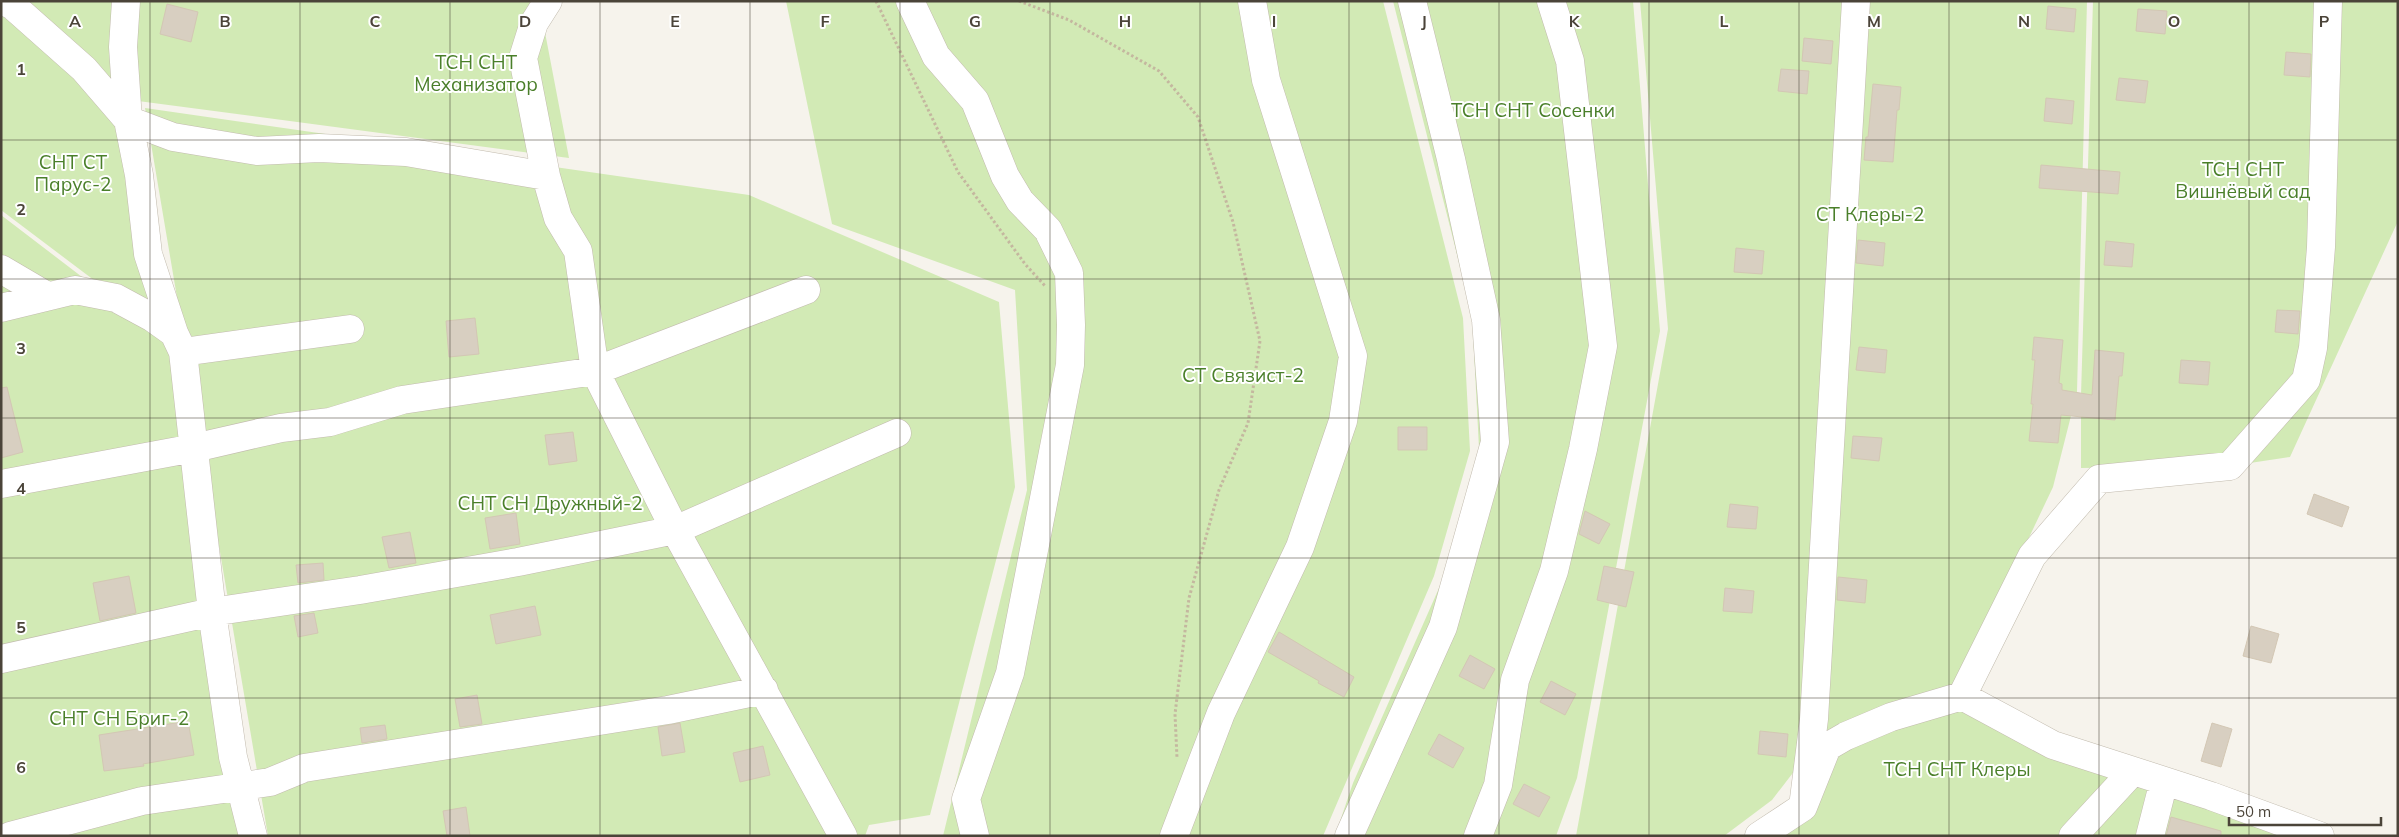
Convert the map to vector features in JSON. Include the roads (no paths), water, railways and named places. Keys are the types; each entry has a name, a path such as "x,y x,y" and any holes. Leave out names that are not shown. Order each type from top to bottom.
{"street":[{"path":"4,1 13,6 84,69 128,120 173,137 257,151 319,148 406,152 546,176"},
{"path":"126,1 124,47 128,120 139,175 148,254 179,343 194,448 212,612 233,757 242,786 252,836"},
{"path":"548,1 534,23 523,58 546,176 558,218 578,251 595,371 675,530 843,836"},
{"path":"910,1 936,56 975,100 1005,176 1020,201 1048,230 1069,273 1071,313 1070,365 1010,673 966,800 976,836"},
{"path":"1174,836 1221,712 1300,546 1343,421 1353,356 1266,80 1252,1"},
{"path":"1350,836 1443,627 1495,442 1486,320 1451,159 1412,1"},
{"path":"1478,836 1498,786 1515,680 1554,571 1583,449 1604,346 1570,61 1551,1"},
{"path":"1803,807 1814,719 1856,1"},
{"path":"1962,696 2032,556 2099,479 2230,466 2306,380 2312,348 2321,247 2328,1"},
{"path":"139,175 173,137"},
{"path":"1,269 47,296"},
{"path":"1,308 75,290 116,298 153,318 179,343 350,328"},
{"path":"1,484 194,448 281,428 330,422 402,400 595,371 806,290"},
{"path":"1,659 212,612 360,590 518,562 675,530 897,433"},
{"path":"10,836 142,801 270,782 304,768 668,710 764,690"},
{"path":"1759,836 1803,807 1827,747 1846,736 1891,717 1962,696 2053,745 2164,781 2320,836"},
{"path":"2073,836 2133,771"},
{"path":"2150,836 2164,781"}],"park label":[{"name":"ТСН СНТ Механизатор","path":"476,73"},
{"name":"ТСН СНТ Сосенки","path":"1533,110"},
{"name":"СНТ СТ Парус-2","path":"73,173"},
{"name":"ТСН СНТ Вишнёвый сад","path":"2243,180"},
{"name":"СТ Клеры-2","path":"1870,214"},
{"name":"СТ Связист-2","path":"1243,375"},
{"name":"СНТ СН Дружный-2","path":"550,503"},
{"name":"СНТ СН Бриг-2","path":"119,718"},
{"name":"ТСН СНТ Клеры","path":"1957,769"}]}
